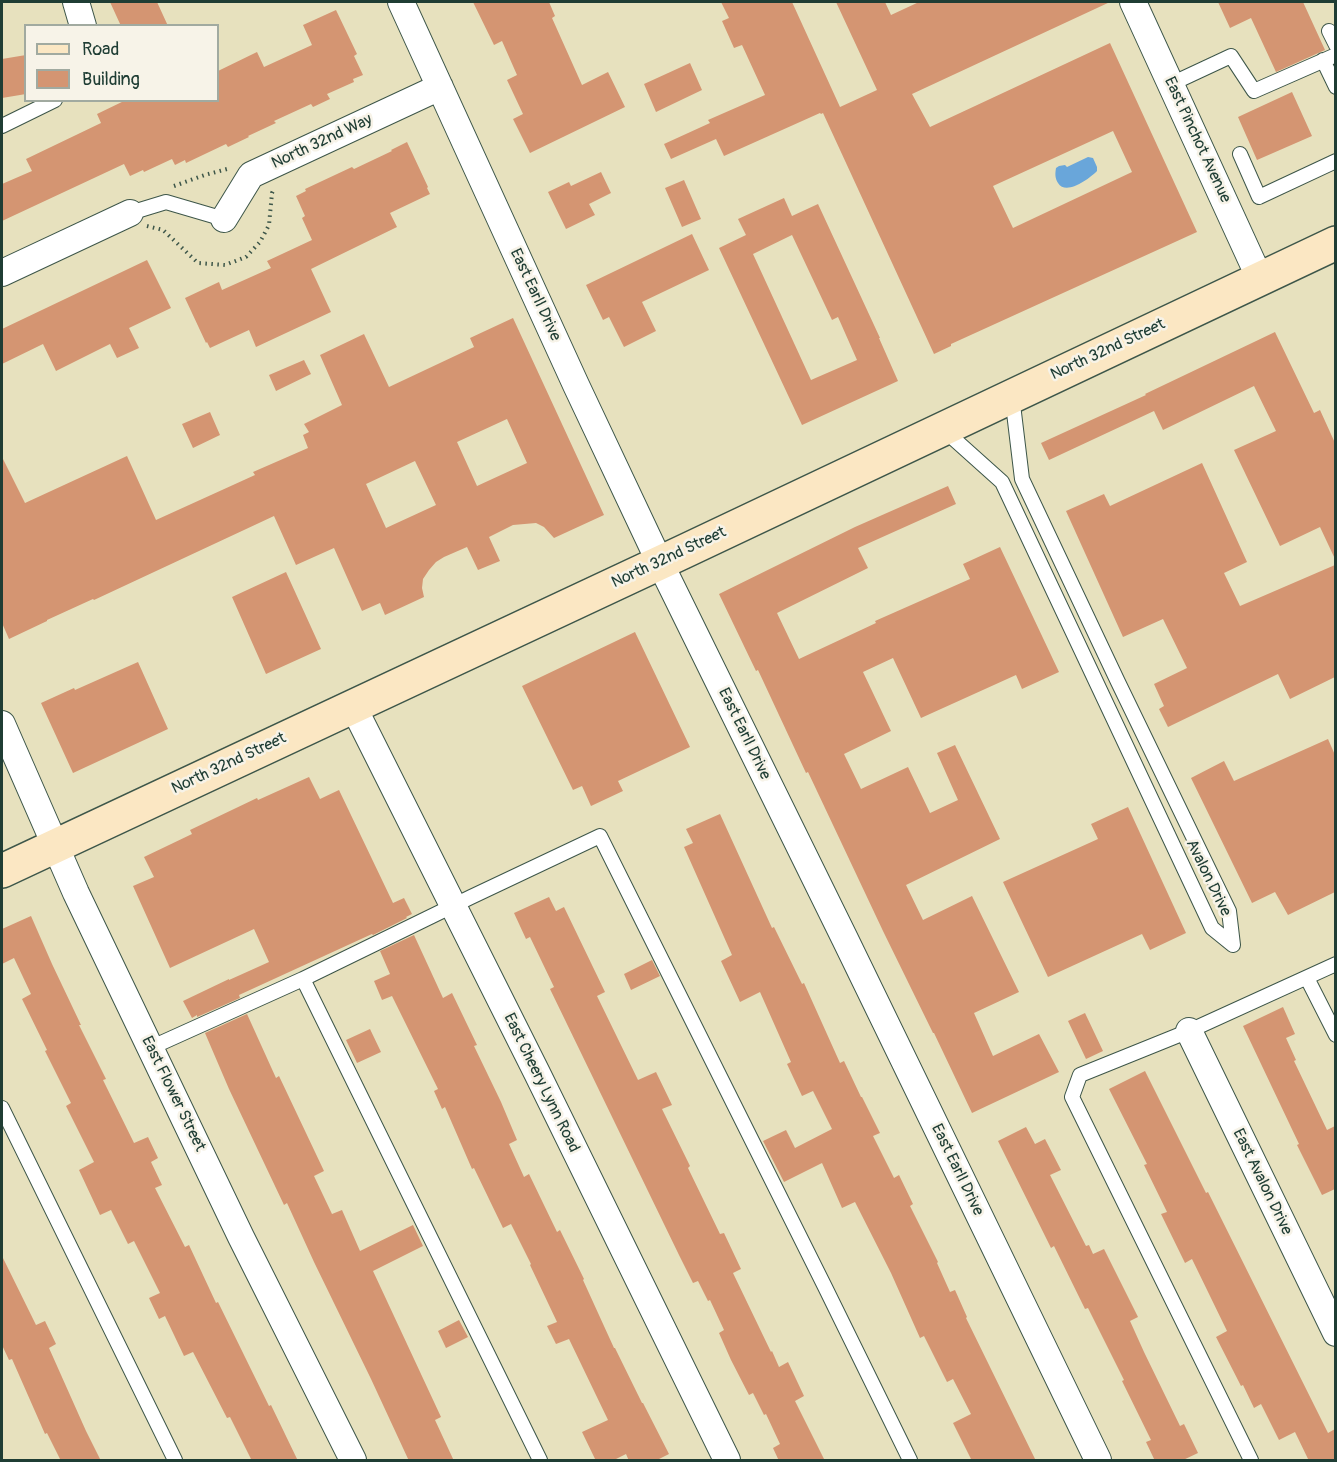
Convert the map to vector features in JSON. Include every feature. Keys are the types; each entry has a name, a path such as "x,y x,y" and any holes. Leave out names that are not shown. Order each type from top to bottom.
{"main road":[{"name":"North 32nd Street","path":"2,871 660,563 1335,243"}],"street":[{"path":"76,2 82,24"},
{"name":"East Earll Drive","path":"401,2 660,563 1098,1461"},
{"name":"East Pinchot Avenue","path":"1133,2 1260,279"},
{"name":"North 32nd Way","path":"224,219 251,175 440,87"},
{"path":"2,273 130,213"},
{"name":"East Cheery Lynn Road","path":"353,706 727,1461"},
{"name":"East Flower Street","path":"2,724 76,893 236,1226 353,1461"},
{"name":"East Avalon Drive","path":"1189,1030 1335,1333"}],"lane":[{"path":"1329,31 1335,45"},
{"path":"1171,84 1231,56 1254,91 1329,57 1335,87"},
{"path":"2,126 51,102"},
{"path":"1240,154 1259,196 1335,161"},
{"path":"130,213 166,202 224,219"},
{"name":"Avalon Drive","path":"942,429 1002,482 1212,928 1233,945 1229,911 1022,479 1012,396"},
{"path":"150,1048 303,979 600,836 910,1461"},
{"path":"1251,1461 1072,1097 1080,1076 1335,964"},
{"path":"1307,978 1335,1035"},
{"path":"303,979 540,1461"},
{"path":"2,1108 175,1461"}],"water":[{"path":"1088,157 1093,158 1097,171 1072,187 1062,187 1058,183 1056,168 1065,165 1067,167"}],"building":[{"path":"110,2 157,2 167,24 120,24"},
{"path":"473,2 549,2 555,16 552,18 582,85 608,72 625,107 530,153 513,119 523,114 507,80 517,75 502,41 494,45"},
{"path":"721,2 792,2 840,107 877,90 836,2 885,2 891,15 919,2 1110,2 912,94 930,127 1110,43 1197,232 951,344 934,354 823,113 724,156 716,139 671,159 664,144 710,123 708,120 765,95 742,45 734,48 722,21 729,18","holes":["1113,131 1132,172 1013,228 993,186"]},
{"path":"1218,2 1303,2 1325,50 1276,72 1251,18 1230,28"},
{"path":"336,10 357,54 354,56 363,75 353,79 354,82 327,94 330,99 313,107 311,104 274,121 276,123 228,147 226,144 186,163 185,160 175,165 172,159 130,176 124,164 2,221 2,184 32,171 26,159 101,123 97,114 122,102 219,102 219,71 257,52 264,67 312,45 303,25"},
{"path":"24,55 24,94 2,98 2,59"},
{"path":"690,63 702,90 656,112 644,84"},
{"path":"1292,92 1312,136 1257,160 1238,117"},
{"path":"407,142 430,194 390,213 397,227 311,269 331,312 256,347 249,330 210,348 185,298 219,282 222,290 271,268 267,261 312,240 302,218 305,216 296,196 306,191 305,189 352,167 354,169"},
{"path":"601,172 611,193 589,204 595,215 566,229 548,192 569,182 571,186"},
{"path":"684,180 701,219 682,227 665,188"},
{"path":"784,198 792,216 818,204 898,381 802,425 719,248 746,235 738,219","holes":["792,235 832,320 838,317 857,360 811,380 753,254"]},
{"path":"692,234 709,270 642,302 656,331 624,347 609,317 603,320 586,285"},
{"path":"147,260 171,308 129,328 139,348 117,358 110,344 56,371 43,344 2,364 2,329"},
{"path":"513,318 604,515 554,538 544,527 536,523 513,525 489,537 500,561 478,570 467,547 444,557 436,562 423,579 424,597 385,615 380,603 362,611 334,548 296,565 274,516 9,639 2,623 2,457 25,503 127,456 156,520 255,475 253,472 308,448 303,435 309,432 304,424 342,405 320,355 364,334 389,387 474,347 470,338","holes":["507,419 527,463 477,486 457,442","415,461 436,505 386,528 366,484"]},
{"path":"1275,332 1314,413 1320,410 1335,443 1335,559 1320,527 1280,546 1234,450 1276,431 1254,386 1163,430 1154,411 1049,460 1041,443"},
{"path":"304,360 311,374 276,391 269,375"},
{"path":"210,412 220,435 193,448 182,424"},
{"path":"1202,463 1247,562 1224,573 1240,606 1335,565 1335,677 1290,699 1278,674 1168,727 1159,709 1164,706 1154,684 1187,668 1163,619 1123,637 1066,511 1104,494 1110,506"},
{"path":"948,486 956,504 858,548 868,568 777,613 799,659 876,623 875,621 970,579 963,564 1000,547 1059,672 1022,689 1016,675 921,718 893,658 863,672 891,731 844,754 861,789 908,767 930,813 958,800 937,753 955,745 1000,839 906,885 923,920 972,896 1019,992 974,1013 993,1056 1039,1034 1059,1072 972,1113 808,772 806,773 758,670 756,671 719,594 855,527"},
{"path":"286,572 321,649 266,674 232,597"},
{"path":"635,632 690,747 618,781 623,791 591,806 582,786 573,790 522,686"},
{"path":"138,662 168,729 73,773 41,703"},
{"path":"1328,739 1335,755 1335,892 1288,915 1275,892 1252,903 1191,778 1224,761 1234,781"},
{"path":"309,777 320,799 339,790 393,903 404,898 412,914 373,935 239,995 240,998 192,1018 183,1001 269,962 254,929 170,968 133,886 154,877 144,857 192,834 190,830 257,798 258,800"},
{"path":"1128,807 1186,933 1150,950 1142,934 1048,977 1003,882 1098,839 1091,824"},
{"path":"720,814 772,928 774,927 802,984 804,983 840,1063 844,1061 880,1133 873,1136 894,1178 899,1175 913,1204 910,1206 950,1292 955,1290 966,1318 1036,1461 972,1461 953,1423 971,1414 953,1379 947,1382 924,1336 920,1338 891,1273 855,1202 842,1208 822,1163 784,1182 763,1141 786,1130 795,1148 832,1129 813,1091 802,1096 787,1064 791,1062 760,992 740,1002 721,961 732,955 684,847 693,843 686,829"},
{"path":"549,897 556,911 564,907 605,992 597,996 638,1080 656,1072 672,1105 662,1109 720,1234 724,1233 741,1269 733,1273 779,1367 788,1362 804,1396 795,1401 825,1461 779,1461 773,1448 780,1444 766,1414 764,1415 753,1393 749,1395 731,1360 719,1333 724,1330 710,1300 708,1301 698,1281 693,1283 550,989 554,987 530,937 526,939 514,913"},
{"path":"31,916 81,1025 79,1025 106,1079 103,1080 134,1143 148,1137 158,1158 151,1162 162,1185 155,1188 185,1247 189,1245 216,1303 218,1302 298,1461 252,1461 193,1352 184,1356 165,1316 159,1319 149,1298 160,1293 134,1241 128,1244 111,1210 100,1215 79,1170 94,1162 66,1106 71,1103 22,999 31,994 14,958 2,964 2,929"},
{"path":"414,935 443,998 452,993 477,1045 474,1046 517,1140 509,1144 524,1177 529,1174 557,1232 560,1230 614,1348 669,1454 655,1461 629,1461 626,1454 612,1461 596,1461 582,1432 608,1420 569,1339 556,1344 547,1326 557,1322 531,1264 511,1224 503,1228 474,1168 472,1169 445,1107 442,1109 434,1091 438,1089 392,996 382,1000 374,981 390,974 380,951"},
{"path":"652,960 660,976 631,990 624,974"},
{"path":"1283,1007 1295,1034 1286,1038 1296,1060 1294,1061 1327,1130 1335,1126 1335,1189 1322,1195 1243,1026"},
{"path":"1085,1013 1103,1051 1086,1059 1068,1021"},
{"path":"247,1014 276,1078 279,1076 324,1171 314,1176 332,1214 342,1210 360,1251 413,1225 423,1246 373,1271 441,1417 435,1420 454,1461 409,1461 287,1203 284,1205 229,1089 205,1033"},
{"path":"370,1029 381,1052 357,1063 346,1040"},
{"path":"1145,1071 1328,1433 1335,1429 1335,1461 1309,1461 1295,1432 1279,1440 1261,1404 1254,1408 1216,1337 1227,1331 1192,1259 1185,1263 1161,1214 1167,1212 1144,1165 1147,1164 1109,1089"},
{"path":"1026,1127 1035,1144 1045,1139 1061,1170 1050,1175 1086,1246 1089,1245 1093,1254 1104,1249 1138,1317 1130,1321 1144,1352 1180,1426 1184,1424 1198,1453 1181,1461 1155,1461 1146,1442 1151,1440 1122,1381 1124,1380 1054,1246 1051,1248 998,1141"},
{"path":"2,1256 36,1325 45,1321 56,1344 49,1348 101,1461 61,1461 47,1433 45,1434 12,1359 9,1360 2,1345"},
{"path":"459,1320 468,1337 446,1348 438,1331"}]}
